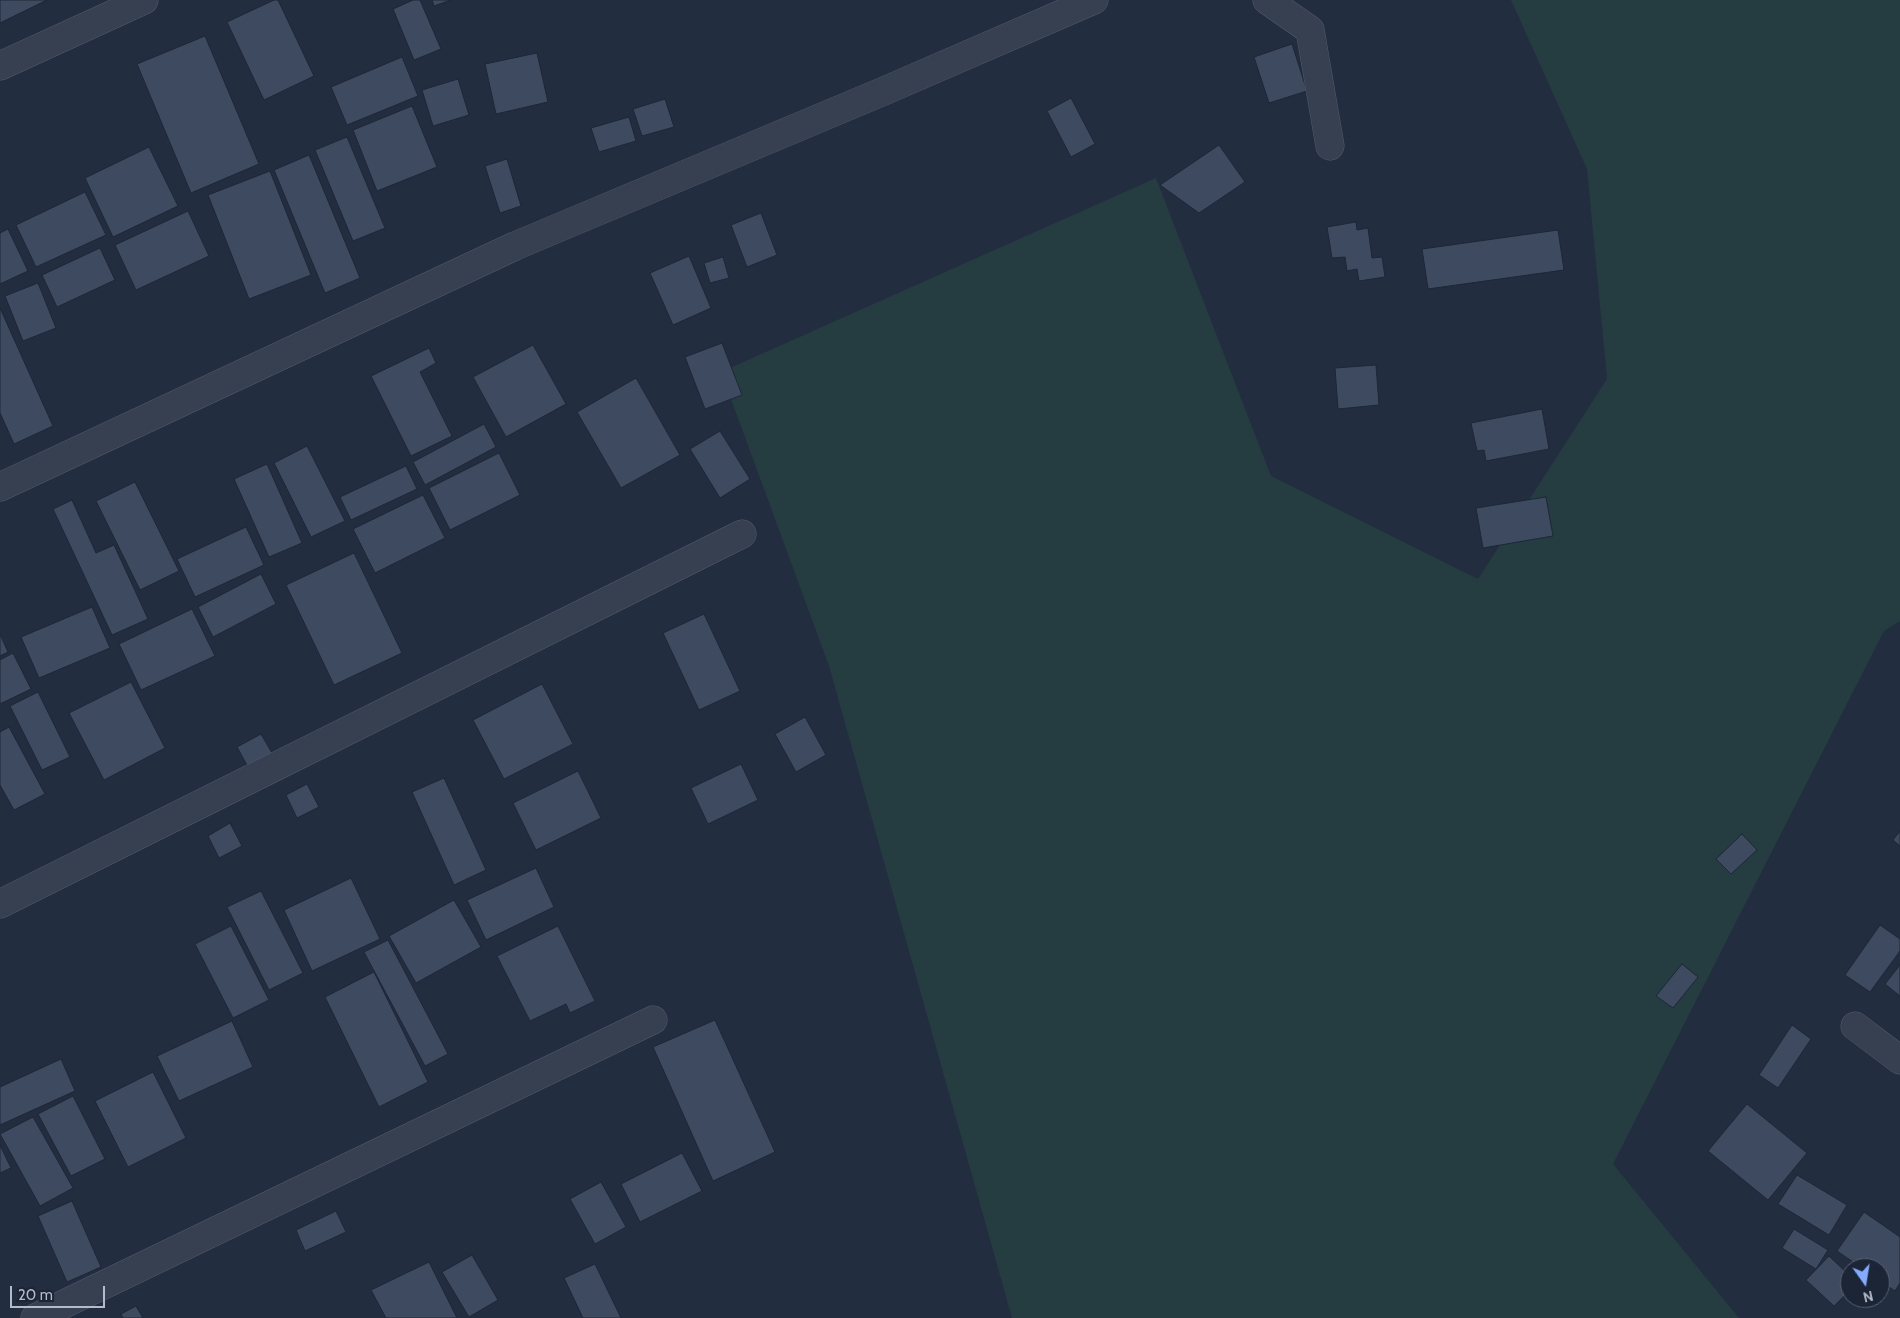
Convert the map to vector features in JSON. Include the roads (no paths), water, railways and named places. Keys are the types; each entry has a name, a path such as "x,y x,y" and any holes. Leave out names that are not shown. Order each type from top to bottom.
{"street":[{"path":"0,66 144,0"},
{"path":"0,487 515,246 884,91 1094,0"},
{"path":"1267,0 1310,30 1330,146"},
{"path":"0,904 742,534"},
{"path":"35,1318 653,1020"},
{"path":"1855,1026 1900,1060"}]}
